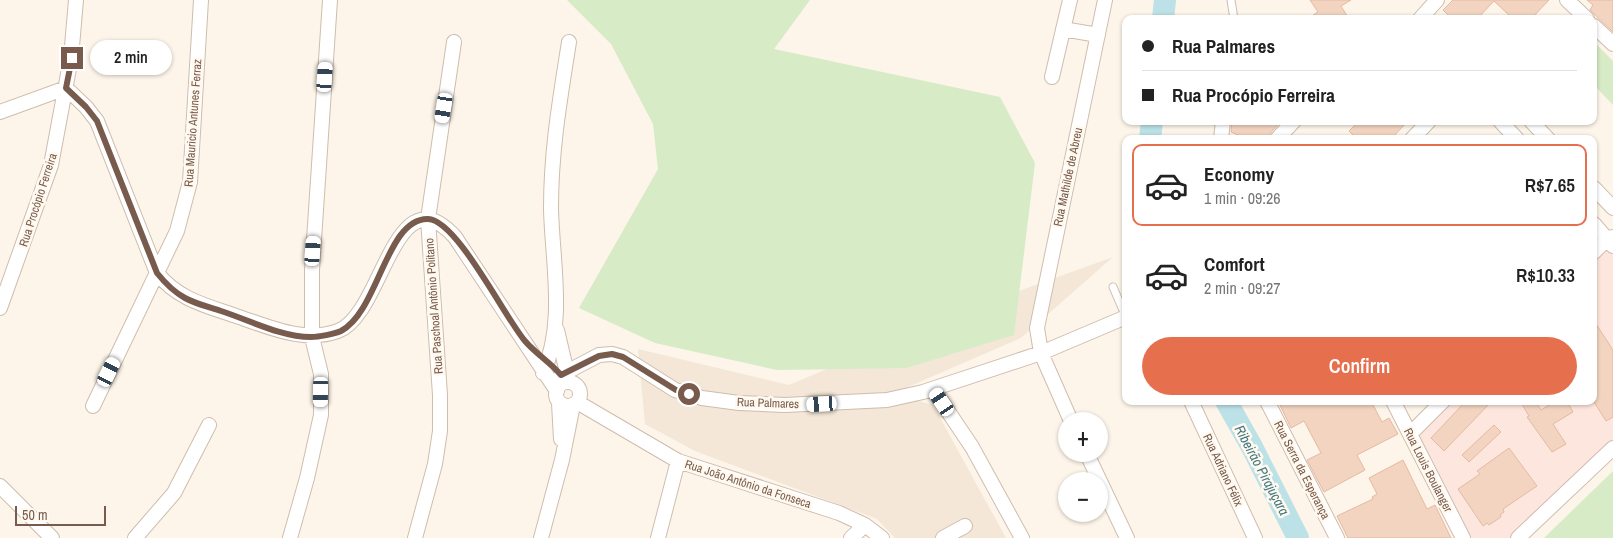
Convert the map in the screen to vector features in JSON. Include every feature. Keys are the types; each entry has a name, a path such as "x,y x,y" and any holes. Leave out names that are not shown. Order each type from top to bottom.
{"street":[{"name":"Rua Procópio Ferreira","path":"0,308 51,165 72,58 76,0"},
{"name":"Rua Mauricio Antunes Ferraz","path":"93,406 177,231 190,182 202,0"},
{"path":"290,538 307,478 320,415 321,374 312,337 312,270 330,0"},
{"path":"1052,77 1070,0"},
{"name":"Rua Mathilde de Abreu","path":"1067,412 1041,353 1037,328 1105,0"},
{"path":"1568,0 1583,15"},
{"path":"1423,15 1433,2"},
{"path":"1063,29 1098,35"},
{"path":"1597,29 1613,44"},
{"name":"Rua Paschoal Antônio Politano","path":"415,538 435,464 440,431 440,395 428,219 454,42"},
{"path":"569,42 553,139 552,208 556,322 567,406 577,399"},
{"path":"0,112 66,88 86,107 97,121 157,273 166,285 185,298 290,334 312,337 340,331 358,316 368,303 394,245 404,230 413,223 428,219 442,225 455,237 525,342 546,367 563,384 576,384 577,399 541,538"},
{"path":"1280,135 1290,125"},
{"path":"1416,135 1425,125"},
{"path":"1504,125 1513,135"},
{"path":"1535,125 1544,135"},
{"path":"1597,191 1613,208"},
{"path":"1597,227 1612,243 1597,250"},
{"name":"Rua Palmares","path":"563,384 599,356 612,354 623,357 676,390 702,398 748,404 785,405 887,400 934,389 1041,353 1122,319"},
{"path":"546,367 556,322"},
{"path":"562,460 563,384"},
{"path":"934,389 972,447 1022,538"},
{"name":"Rua João Antônio da Fonseca","path":"577,399 678,461 808,502 865,525 882,538"},
{"name":"Rua Adriano Félix","path":"1193,405 1255,538"},
{"name":"Rua Serra da Esperança","path":"1269,405 1337,538"},
{"name":"Rua Louis Boulanger","path":"1395,405 1462,538"},
{"path":"1410,434 1439,405"},
{"path":"135,538 174,494 209,425"},
{"path":"1518,538 1613,448"},
{"path":"658,538 678,461"},
{"path":"1091,462 1127,538"},
{"path":"0,486 52,538"},
{"path":"851,538 865,525"},
{"path":"943,538 965,526"}],"lane":[{"path":"1231,0 1233,15"},
{"path":"1113,287 1122,308"}],"shaded area":[{"path":"1607,239 1613,254 1613,451 1518,538 1462,538 1410,434 1439,405 1597,405 1597,249"},
{"path":"1113,257 1021,338 892,394 933,405 1006,538 895,538 877,519 695,451 645,424 638,349 789,385 966,310"}],"green space":[{"path":"567,0 810,0 774,49 1000,97 1035,163 1014,335 906,368 777,370 655,343 579,308 658,169 653,124 611,44"},
{"path":"1597,45 1613,61 1613,105 1597,88"},
{"path":"1613,471 1613,538 1544,538"}],"building":[{"path":"1310,0 1351,0 1341,6 1347,15 1313,15 1318,12"},
{"path":"1453,0 1549,0 1535,15 1509,15 1494,1 1481,15 1448,15 1443,10"},
{"path":"1587,0 1613,0 1613,32 1590,10 1593,5"},
{"path":"1232,125 1277,125 1269,135 1238,135 1231,132"},
{"path":"1355,125 1404,125 1395,135 1353,135 1349,131"},
{"path":"1597,326 1613,350 1613,417 1606,421 1596,405"},
{"path":"1280,405 1373,405 1382,422 1389,418 1398,434 1357,455 1365,470 1324,492 1307,460 1321,453 1304,421 1291,428"},
{"path":"1462,405 1488,405 1444,451 1431,438"},
{"path":"1522,405 1538,405 1541,410 1549,405 1569,405 1573,412 1553,424 1566,444 1552,452 1527,417 1529,416"},
{"path":"1494,425 1501,432 1469,462 1462,455"},
{"path":"1509,448 1537,486 1503,509 1504,512 1500,515 1501,517 1489,525 1487,523 1483,526 1458,489 1480,474 1477,471"},
{"path":"1403,460 1427,509 1435,505 1451,538 1348,538 1337,516 1373,499 1372,497 1377,494 1369,478"}],"waterway":[{"name":"Ribeirão Pirajuçara","path":"1163,15 1165,0"},
{"name":"Ribeirão Pirajuçara","path":"1150,135 1152,125"},
{"name":"Ribeirão Pirajuçara","path":"1228,405 1252,447 1298,538"}],"route":[{"path":"72,58 66,88 86,107 97,121 157,273 166,285 185,298 290,334 312,337 340,331 358,316 368,303 394,245 404,230 413,223 428,219 438,222 447,228 455,237 525,342 549,361 561,375 567,370 599,356 612,354 623,357 676,390 689,394"}]}
